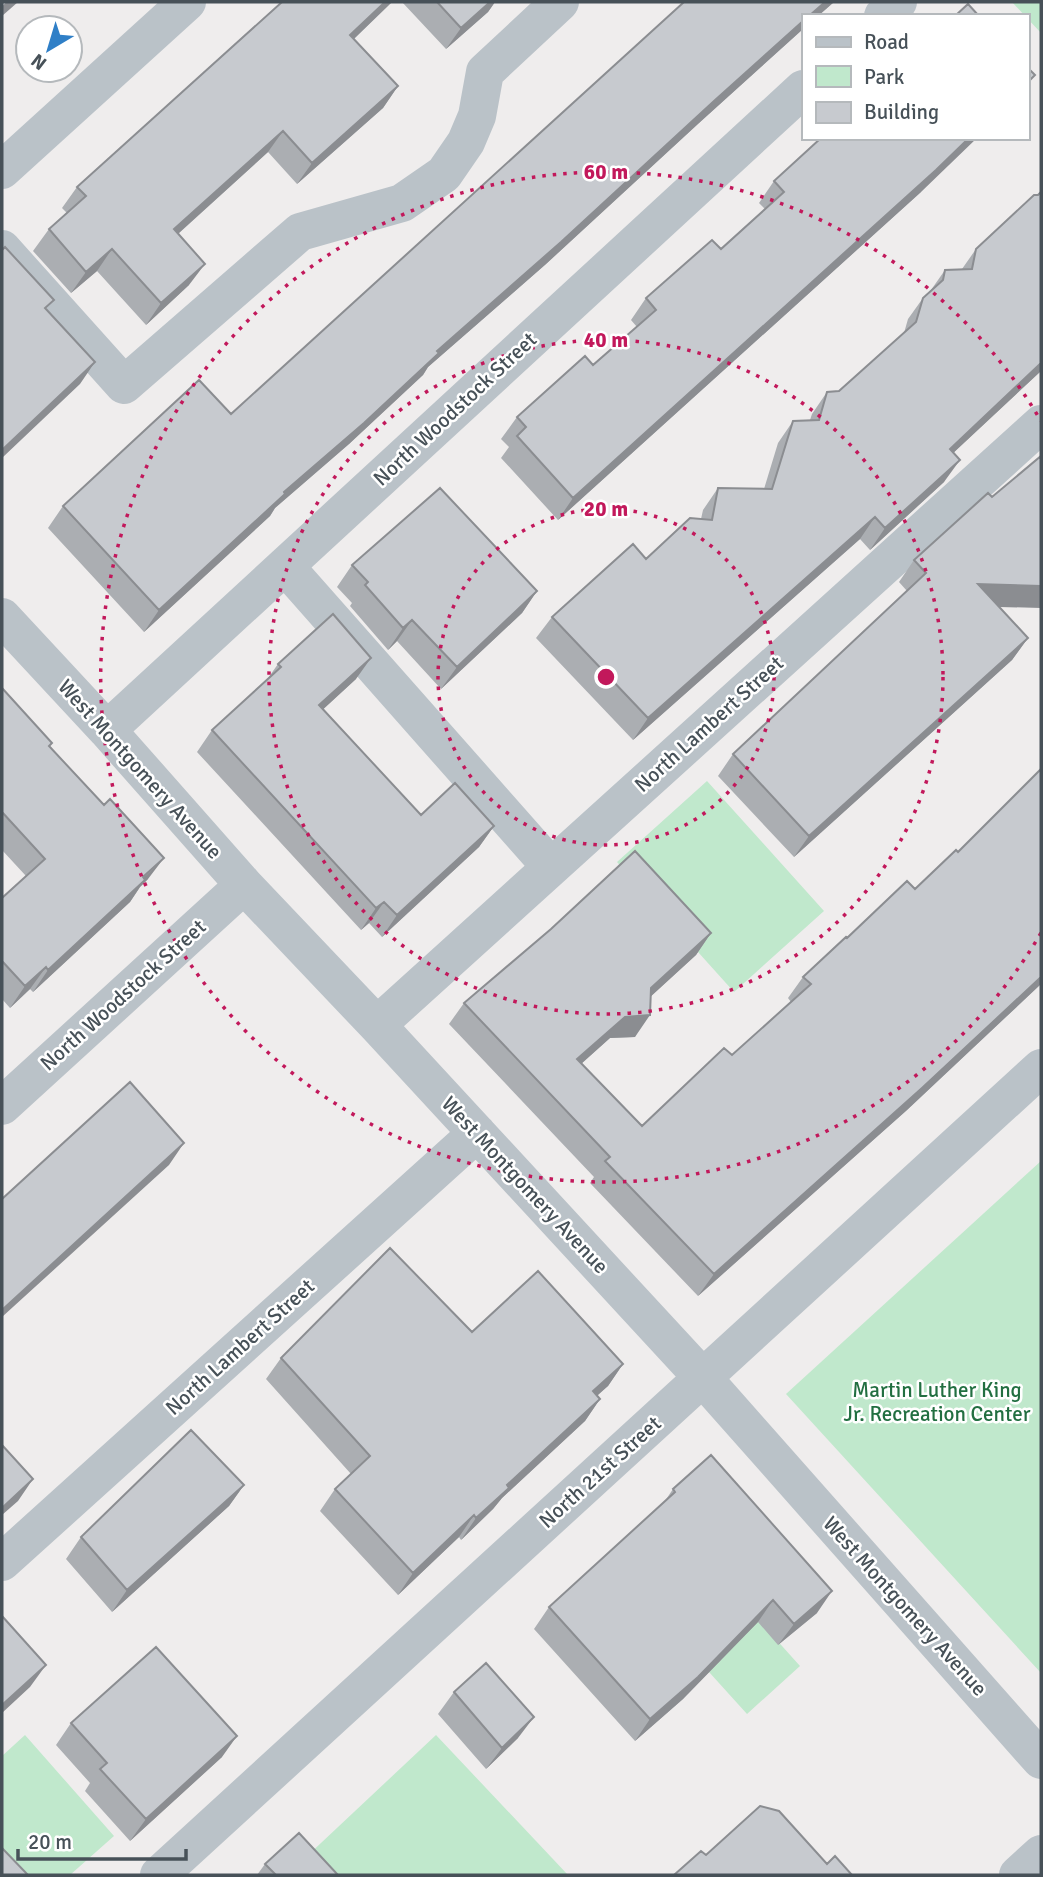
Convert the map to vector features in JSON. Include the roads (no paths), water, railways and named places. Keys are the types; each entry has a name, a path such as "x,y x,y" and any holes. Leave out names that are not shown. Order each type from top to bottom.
{"street":[{"path":"2,170 187,2"},
{"path":"2,249 124,385 300,232 402,202 444,174 466,142 477,116 485,72 560,2"},
{"path":"885,14 898,2"},
{"name":"North Woodstock Street","path":"107,730 802,90"},
{"name":"North Lambert Street","path":"377,1025 1041,424"},
{"path":"285,566 551,867"},
{"name":"West Montgomery Avenue","path":"2,617 107,730 244,885 703,1378 1041,1760"},
{"name":"North Woodstock Street","path":"2,1105 244,885"},
{"name":"North 21st Street","path":"159,1875 1041,1068"},
{"name":"North Lambert Street","path":"2,1562 477,1133"},
{"path":"1018,1875 1041,1854"}],"park label":[{"name":"Martin Luther King Jr. Recreation Center","path":"937,1402"}]}
